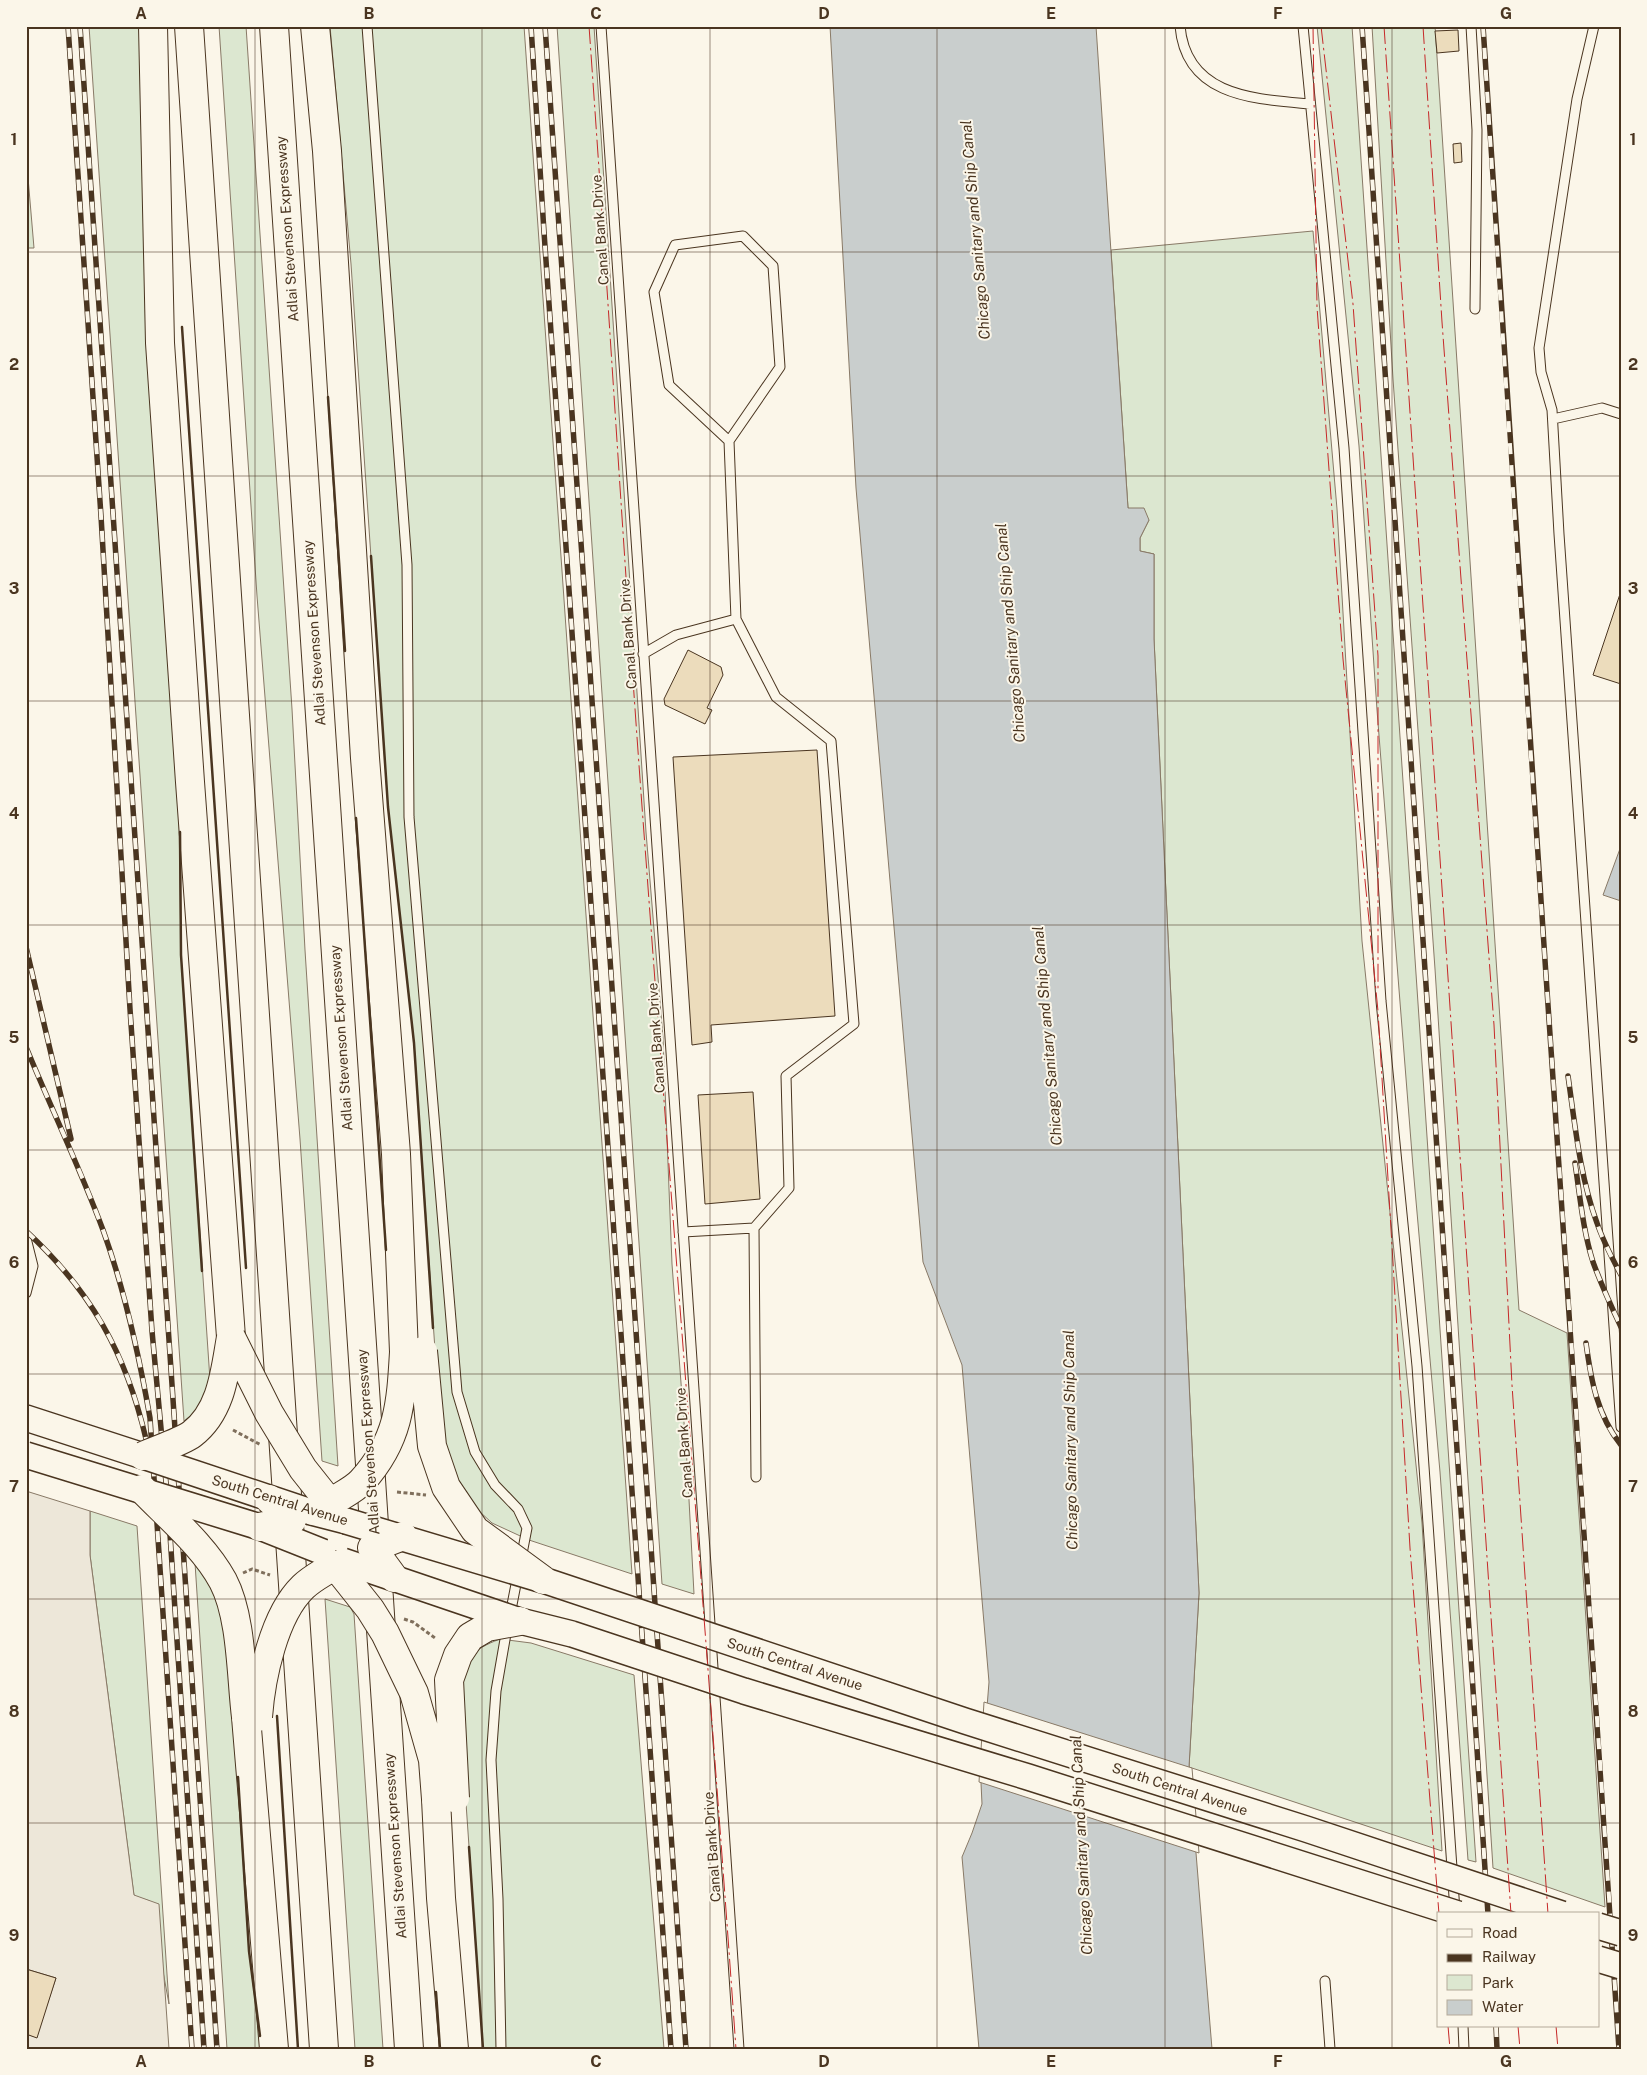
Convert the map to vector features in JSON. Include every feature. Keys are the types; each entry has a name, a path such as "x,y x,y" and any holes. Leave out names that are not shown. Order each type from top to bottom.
{"highway":[{"path":"143,1456 191,1435 208,1418 218,1401 231,1337 160,343 154,26"},
{"path":"189,26 324,2049"},
{"name":"Adlai Stevenson Expressway","path":"274,26 409,2049"},
{"path":"314,26 327,151 366,758 413,1352 432,1446 446,1487 475,1530 543,1580"},
{"path":"231,1337 269,1413 303,1470 320,1514 334,1559 385,1633 414,1693 445,1799"},
{"path":"260,1527 320,1514 361,1482 390,1443 413,1352"},
{"path":"142,1489 199,1547 223,1582 235,1616 252,1717 257,1832 274,2049"},
{"path":"269,1499 320,1514 372,1548 394,1578"},
{"path":"252,1717 259,1696 268,1653 286,1611 303,1587 334,1559 372,1548 403,1536"},
{"path":"454,2049 451,1999 454,1985 457,1894 445,1799 449,1680 458,1655 470,1637 487,1627 520,1621"}],"main road":[{"name":"South Central Avenue","path":"26,1418 269,1499"},
{"path":"26,1455 142,1489 260,1527 334,1559 520,1621 581,1637 744,1690 1038,1780 1450,1912"},
{"name":"South Central Avenue","path":"320,1514 403,1536 543,1580 946,1715 1306,1829 1556,1912"},
{"path":"1600,1927 1621,1933"},
{"path":"1600,1959 1621,1966"}],"lane":[{"path":"368,26 407,565 409,817 457,1392 475,1452 495,1484 518,1509 527,1528 496,1691 491,1760 498,1899 501,2049"},
{"name":"Canal Bank Drive","path":"601,26 739,2049"},
{"path":"1180,26 1187,57 1198,73 1213,84 1241,95 1266,100 1310,104"},
{"path":"1303,26 1344,448 1381,1001 1417,1366 1456,1912"},
{"path":"1471,26 1477,130 1475,309"},
{"path":"1594,26 1576,98 1539,348 1541,372 1553,419 1559,534 1621,1427"},
{"path":"729,441 669,385 654,292 675,245 743,236 773,266 780,367 729,441 736,619 776,697 831,741 854,1024 786,1076 789,1188 754,1228 756,1477"},
{"path":"1553,419 1602,408 1621,414"},
{"path":"643,654 676,635 736,619"},
{"path":"683,1232 754,1228"},
{"path":"26,1238 32,1266 26,1293"},
{"path":"1326,1981 1330,2049"},
{"path":"1462,2028 1464,2049"}],"path":[{"path":"233,1430 266,1448"},
{"path":"397,1492 429,1495"},
{"path":"240,1574 252,1569 272,1576"},
{"path":"400,1618 413,1622 435,1638"}],"green space":[{"path":"89,26 141,26 178,743 181,955 210,1380 199,1409 184,1421"},
{"path":"219,26 246,26 292,709 305,950 338,1466 322,1461 300,1139 257,596"},
{"path":"330,26 524,26 632,1574 529,1540 492,1523 479,1511 457,1479 446,1452 435,1350 414,1043 388,807 351,264"},
{"path":"557,26 594,26 646,832 663,1038 672,1264 687,1462 694,1594 662,1584"},
{"path":"1317,26 1352,26 1476,1862 1468,1860 1440,1472 1413,1167 1377,710 1359,446"},
{"path":"1372,26 1435,26 1519,1310 1567,1333 1605,1907 1493,1868 1435,969 1393,379"},
{"path":"26,154 34,248 26,248"},
{"path":"1313,231 1337,509 1362,941 1422,1523 1442,1851 1189,1767 1199,1593 1154,639 1154,554 1140,551 1140,538 1149,520 1128,508 1111,250"},
{"path":"90,1511 137,1526 169,2004 150,1901 134,1896 90,1555"},
{"path":"195,1563 213,1593 224,1624 229,1647 249,1951 261,2049 227,2049"},
{"path":"325,1599 350,1607 354,1614 383,2049 355,2049"},
{"path":"500,1639 531,1643 634,1675 664,2049 483,2049 458,1687 464,1669 476,1651"}],"shaded area":[{"path":"26,1491 90,1511 90,1555 134,1895 159,1904 169,2049 26,2049 26,2034 36,2037 56,1978 26,1969"}],"water":[{"name":"Chicago Sanitary and Ship Canal","path":"830,26 1096,26 1128,508 1144,508 1149,520 1140,538 1140,551 1154,554 1154,639 1199,1593 1189,1767 1212,2049 979,2049 962,1857 982,1804 981,1783 989,1682 962,1365 923,1262 856,488"},
{"path":"1621,846 1621,901 1603,895"}],"pier":[{"path":"984,1702 1192,1768 1199,1853 979,1782"}],"building":[{"path":"1458,30 1459,51 1437,53 1435,31"},
{"path":"1461,143 1462,162 1454,163 1453,144"},
{"path":"1621,591 1621,684 1593,675"},
{"path":"688,650 721,667 723,675 707,708 712,710 705,724 665,705 664,699"},
{"path":"817,750 835,1016 711,1025 712,1042 692,1045 673,757"},
{"path":"753,1092 760,1199 705,1204 698,1095"},
{"path":"26,1969 56,1978 37,2038 26,2034"}],"railway":[{"path":"68,26 101,516 130,1009 152,1331 168,1504 204,2049"},
{"path":"80,26 217,2049"},
{"path":"531,26 671,2049"},
{"path":"545,26 686,2049"},
{"path":"1362,26 1488,1912"},
{"path":"1483,26 1619,2049"},
{"path":"26,947 71,1139"},
{"path":"26,1047 85,1184 111,1253 131,1323 150,1418 192,2049"},
{"path":"1568,1076 1586,1188 1599,1230 1621,1275"},
{"path":"1575,1163 1582,1213 1593,1262 1621,1327"},
{"path":"26,1231 69,1277 103,1325 128,1379 146,1439"},
{"path":"1586,1343 1596,1397 1606,1422 1621,1445"},
{"path":"1496,2028 1497,2049"}],"wall":[{"path":"182,327 246,1268"},
{"path":"328,397 345,651"},
{"path":"371,556 388,807 414,1043 433,1328"},
{"path":"356,818 386,1250"},
{"path":"180,832 181,955 202,1271"},
{"path":"277,1716 298,2049"},
{"path":"238,1777 249,1951 260,2036"},
{"path":"469,1847 483,2049"},
{"path":"436,1992 440,2049"}],"power":[{"path":"589,26 638,756 736,2049"},
{"path":"1313,26 1317,307 1343,659 1378,1011 1410,1548 1439,1912"},
{"path":"1321,26 1353,304 1378,656 1378,989"},
{"path":"1384,26 1511,1912"},
{"path":"1423,26 1442,322 1494,1025 1512,1385 1548,1912"},
{"path":"1448,2028 1450,2049"},
{"path":"1518,2028 1520,2049"},
{"path":"1556,2028 1558,2049"}]}
